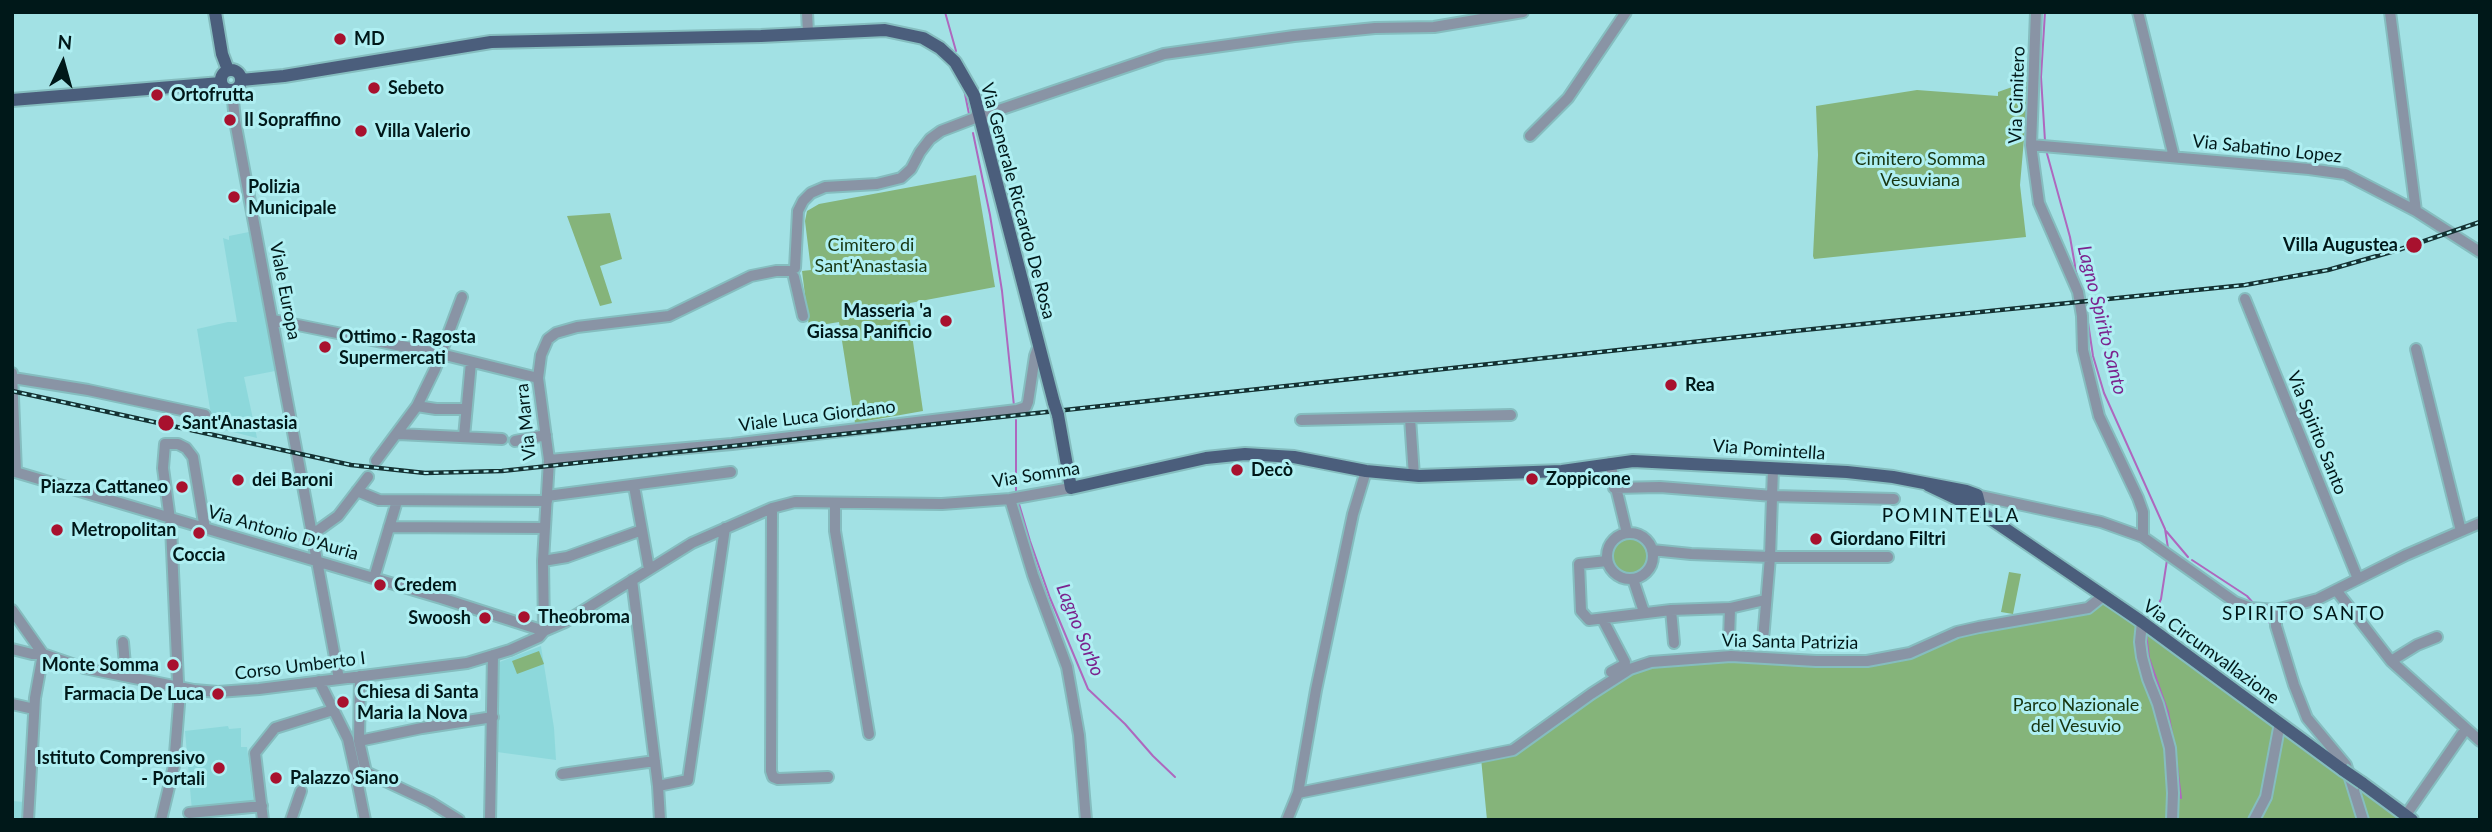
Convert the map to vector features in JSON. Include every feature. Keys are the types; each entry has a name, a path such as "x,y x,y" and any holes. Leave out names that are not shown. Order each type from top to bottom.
{"main road":[{"path":"215,12 222,54 228,70"},
{"name":"Via Generale Riccardo De Rosa","path":"241,80 284,76 491,42 885,30 923,38 940,48 955,62 970,85 1056,409 1071,488"},
{"path":"12,100 239,86 241,80 237,71 228,70 222,74 226,86"},
{"name":"Via Somma","path":"1071,488 1206,458 1245,454 1294,457 1366,471 1414,475 1562,471"},
{"name":"Via Pomintella","path":"1562,471 1610,463 1664,461 1773,468 1893,477 1975,500"},
{"name":"Via Circumvallazione","path":"1975,500 1987,515 2142,622 2409,817"}],"street":[{"path":"807,12 808,33"},
{"path":"803,316 793,272 798,211 803,201 811,193 825,187 877,184 901,178 911,169 919,152 930,139 941,131 959,125 975,125 990,113 1164,54 1294,36 1375,28 1434,27 1523,12"},
{"path":"1530,136 1568,98 1626,12"},
{"name":"Via Cimitero","path":"2036,12 2031,145 2039,203 2078,292 2083,350 2098,416 2138,498 2143,512 2143,537"},
{"path":"2138,12 2174,157"},
{"path":"2390,12 2416,211"},
{"name":"Viale Europa","path":"226,86 273,320 339,679"},
{"name":"Via Sabatino Lopez","path":"2031,145 2345,174 2416,211 2480,252"},
{"name":"Via Marra","path":"544,631 543,561 549,460 538,378 544,345 556,333 577,327 669,316 751,276 776,271 793,272"},
{"path":"376,461 417,406 441,354 462,297"},
{"name":"Via Spirito Santo","path":"2245,299 2358,579"},
{"path":"273,320 441,354 538,378"},
{"name":"Viale Luca Giordano","path":"549,460 732,444 1017,410 1026,407 1028,402 1039,345"},
{"path":"2416,349 2461,531"},
{"path":"464,437 471,362"},
{"path":"12,372 14,471"},
{"path":"13,378 88,390 205,415"},
{"path":"417,406 467,409"},
{"path":"1301,421 1511,415"},
{"path":"1410,418 1414,475"},
{"path":"398,434 502,439"},
{"path":"515,441 546,435"},
{"path":"161,820 174,766 179,687 171,527 163,468 165,444 178,444 186,448 195,463 205,529"},
{"path":"1610,463 1627,533"},
{"path":"1763,640 1770,557 1773,468"},
{"name":"Via Antonio D'Auria","path":"14,471 525,623 544,631"},
{"path":"1287,820 1298,793 1353,514 1366,471"},
{"path":"357,491 379,500 397,501 547,498 731,472"},
{"path":"313,534 338,516 368,477"},
{"path":"635,486 649,569"},
{"path":"1614,488 1660,487 1773,496 1894,499"},
{"name":"Via Somma","path":"544,631 565,622 692,543 772,508 794,502 943,504 1010,499 1071,488"},
{"name":"Via Pomintella","path":"1975,500 1995,498 2101,522 2143,537"},
{"path":"1010,499 1033,575 1067,667 1079,735 1086,820"},
{"path":"374,578 397,501"},
{"path":"835,503 835,531 869,734"},
{"path":"772,508 771,772 778,779 828,778"},
{"path":"2143,537 2235,602 2251,608 2276,610 2318,598 2480,523"},
{"path":"389,527 545,528"},
{"path":"658,786 688,780 725,528"},
{"path":"543,561 567,556 642,530"},
{"path":"1627,533 1634,533 1646,539 1652,550 1651,565 1641,576 1633,579 1626,579 1614,573 1607,561 1607,553 1614,540 1627,533"},
{"path":"1652,550 1770,557 1888,557"},
{"path":"1607,561 1579,564 1581,611 1589,620 1644,612 1730,608 1765,600"},
{"path":"1633,579 1644,612"},
{"path":"632,580 660,820"},
{"path":"2336,590 2391,661 2480,741"},
{"name":"Via Santa Patrizia","path":"1298,793 1513,750 1630,669 1651,662 1731,656 1816,661 1877,660 1910,653 1968,629 2088,608 2103,596"},
{"path":"1729,639 1730,608"},
{"path":"12,610 43,654 34,709 28,820"},
{"path":"1671,610 1674,643"},
{"path":"2276,610 2276,625 2307,718 2346,765 2362,820"},
{"path":"1603,620 1625,662 1611,672"},
{"path":"2142,622 2142,657 2170,748 2172,820"},
{"name":"Corso Umberto I","path":"12,649 43,654 84,668 179,687 228,692 467,663 539,637 544,631"},
{"path":"2391,661 2417,645 2437,637"},
{"path":"123,642 126,676"},
{"path":"490,820 493,655"},
{"path":"360,676 353,740 361,774 365,820"},
{"path":"318,681 353,740"},
{"path":"12,704 34,709"},
{"path":"189,813 262,814 255,753 275,727 333,710"},
{"path":"353,740 493,717"},
{"path":"2254,820 2266,797 2280,723"},
{"path":"2409,817 2465,730"},
{"path":"562,774 655,761"},
{"path":"361,774 430,802 459,820"},
{"path":"291,817 301,791"}],"shaded area":[{"path":"249,232 263,295 275,371 244,377 257,438 213,427 197,329 237,322 223,238 229,240 229,236"},
{"path":"541,646 554,728 556,760 497,752 497,663"},
{"name":"Istituto Comprensivo - Portali","path":"228,726 229,729 241,728 241,747 247,747 254,805 192,811 185,731"},
{"path":"12,801 24,802 24,820 12,820"}],"green space":[{"name":"Cimitero Somma Vesuviana","path":"2029,81 2020,185 2026,237 1814,259 1818,155 1816,106 1917,90 1998,96 1998,92"},
{"name":"Cimitero di Sant'Anastasia","path":"976,175 995,287 910,303 910,321 923,411 855,423 839,322 809,327 802,271 811,270 805,221 807,211 819,204"},
{"path":"610,213 622,259 600,266 612,303 600,306 567,216"},
{"path":"1630,537 1643,543 1649,556 1643,569 1630,575 1617,569 1611,556 1617,543"},
{"path":"2009,572 2021,574 2013,614 2001,612"},
{"name":"Parco Nazionale del Vesuvio","path":"2118,601 2417,820 1487,820 1481,758 1513,749 1605,679 1626,668 1655,659 1882,658 1963,627"},
{"path":"539,651 544,664 517,674 512,661"}],"waterway":[{"name":"Lagno Sorbo","path":"945,12 956,51"},
{"name":"Lagno Spirito Santo","path":"2045,12 2041,77 2045,141"},
{"name":"Lagno Sorbo","path":"964,89 969,114"},
{"name":"Lagno Sorbo","path":"973,133 1002,291 1014,406"},
{"name":"Lagno Spirito Santo","path":"2046,150 2070,237 2077,277"},
{"name":"Lagno Spirito Santo","path":"2086,309 2093,356 2104,393 2165,529 2168,548"},
{"name":"Lagno Sorbo","path":"1016,420 1016,492"},
{"name":"Lagno Sorbo","path":"1019,504 1050,598 1088,689 1175,777"},
{"path":"2166,531 2188,557"},
{"path":"2151,621 2161,599 2167,560"},
{"path":"2192,560 2247,596 2254,604"},
{"path":"2264,615 2271,625"},
{"path":"2146,632 2149,658 2168,712 2181,798"}],"railway":[{"path":"12,391 351,465 425,473 502,471 1794,331 2245,285 2328,270 2480,222"}],"place":[{"name":"MD","path":"340,39"},
{"name":"Sebeto","path":"374,88"},
{"name":"Ortofrutta","path":"157,95"},
{"name":"Il Sopraffino","path":"230,120"},
{"name":"Villa Valerio","path":"361,131"},
{"name":"Polizia Municipale","path":"234,197"},
{"name":"Villa Augustea","path":"2414,245"},
{"name":"Masseria 'a Giassa Panificio","path":"946,321"},
{"name":"Ottimo - Ragosta Supermercati","path":"325,347"},
{"name":"Rea","path":"1671,385"},
{"name":"Sant'Anastasia","path":"166,423"},
{"name":"Decò","path":"1237,470"},
{"name":"Zoppicone","path":"1532,479"},
{"name":"dei Baroni","path":"238,480"},
{"name":"Piazza Cattaneo","path":"182,487"},
{"name":"Metropolitan","path":"57,530"},
{"name":"Coccia","path":"199,533"},
{"name":"Giordano Filtri","path":"1816,539"},
{"name":"Credem","path":"380,585"},
{"name":"Theobroma","path":"524,617"},
{"name":"Swoosh","path":"485,618"},
{"name":"Monte Somma","path":"173,665"},
{"name":"Farmacia De Luca","path":"218,694"},
{"name":"Chiesa di Santa Maria la Nova","path":"343,702"},
{"name":"Istituto Comprensivo - Portali","path":"219,768"},
{"name":"Palazzo Siano","path":"276,778"}],"district":[{"name":"POMINTELLA","path":"1951,516"},
{"name":"SPIRITO SANTO","path":"2304,614"}]}
